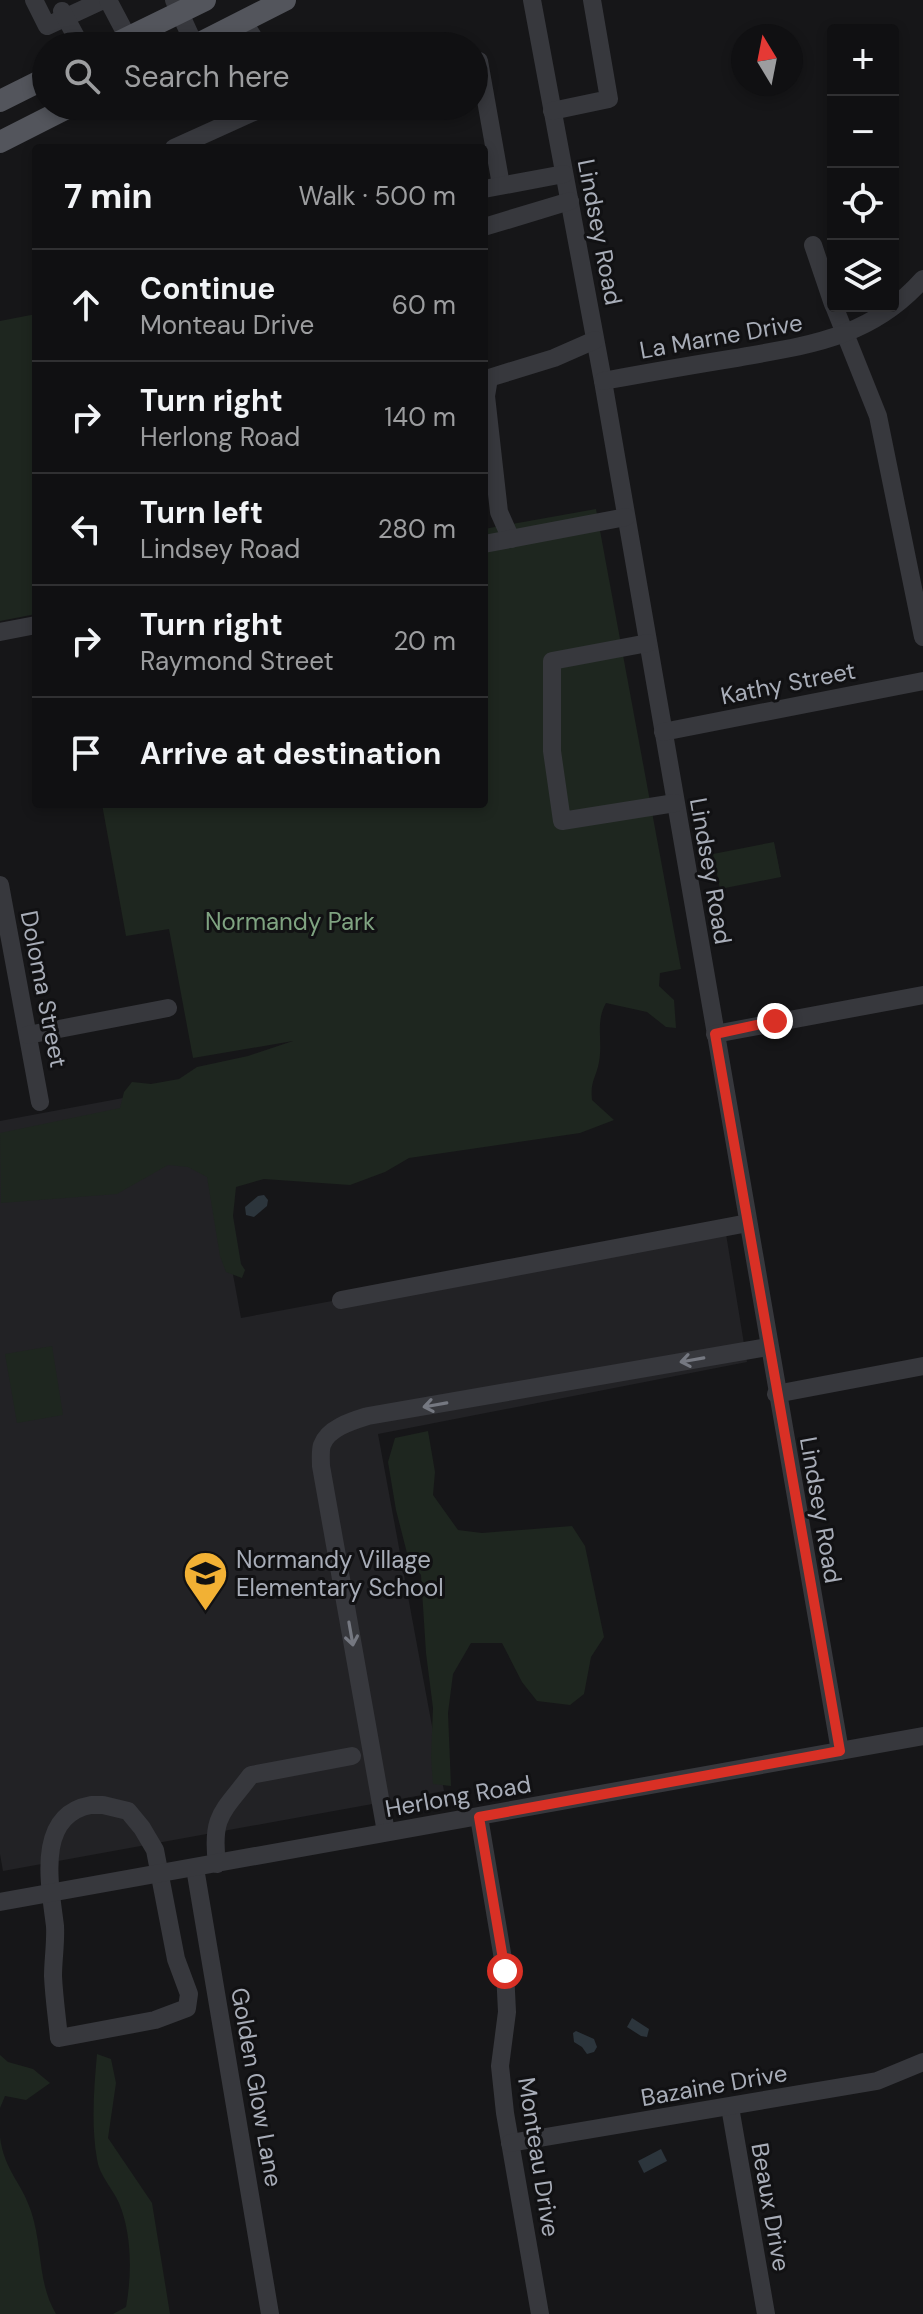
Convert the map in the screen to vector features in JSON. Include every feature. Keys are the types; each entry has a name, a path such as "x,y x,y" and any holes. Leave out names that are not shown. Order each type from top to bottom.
{"main road":[{"path":"136,32 177,6 205,0"},
{"path":"222,32 285,0"},
{"path":"0,101 32,85"},
{"path":"0,142 43,120"}],"street":[{"path":"34,0 47,26 63,14 105,0 116,32"},
{"name":"Lindsey Road","path":"532,0 603,381 840,1751"},
{"path":"552,111 609,99 592,0"},
{"path":"177,6 189,32"},
{"path":"63,14 73,32"},
{"path":"243,21 250,32"},
{"path":"183,144 236,120"},
{"path":"486,120 493,187 564,174"},
{"path":"488,226 570,201"},
{"path":"813,245 827,285"},
{"name":"La Marne Drive","path":"603,381 812,345 847,334 896,307 923,279"},
{"path":"837,312 881,426 923,637"},
{"path":"488,384 489,378 554,358 595,340"},
{"path":"488,414 499,512 511,539"},
{"path":"488,543 626,517"},
{"path":"0,632 32,626"},
{"path":"648,643 552,661 552,741 562,821 675,803"},
{"name":"Kathy Street","path":"663,732 923,681"},
{"name":"Doloma Street","path":"0,885 5,940 28,1035 40,1102"},
{"path":"715,1034 923,995"},
{"path":"28,1035 168,1008"},
{"path":"341,1300 748,1223"},
{"path":"386,1832 321,1466 322,1445 333,1431 368,1416 768,1347"},
{"path":"776,1394 923,1366"},
{"name":"Herlong Road","path":"0,1902 923,1736"},
{"path":"217,1864 216,1821 251,1775 352,1756"},
{"path":"103,1805 128,1811 155,1850 160,1874 176,1959 189,1994 187,2008 155,2020 59,2038 53,1975 55,1928 48,1853 64,1817 78,1808 103,1805"},
{"name":"Monteau Drive","path":"479,1817 505,1971 507,2012 500,2066 540,2314"},
{"name":"Golden Glow Lane","path":"195,1868 270,2314"},
{"name":"Bazaine Drive","path":"510,2143 877,2081 923,2062"},
{"name":"Beaux Drive","path":"730,2107 766,2314"}],"shaded area":[{"name":"Normandy Village Elementary School","path":"198,1084 241,1318 725,1228 747,1362 378,1434 444,1791 3,1871 0,1854 0,1121"},
{"path":"264,1195 268,1200 267,1206 254,1217 246,1215 245,1207"},
{"path":"632,2018 649,2029 647,2037 627,2027"},
{"path":"576,2031 594,2039 597,2047 594,2052 587,2054 574,2042 573,2033"},
{"path":"661,2149 667,2161 644,2173 638,2161"}],"green space":[{"path":"32,315 32,615 0,621 0,321"},
{"name":"Normandy Park","path":"596,509 681,969 660,973 659,986 674,1000 676,1028 666,1027 647,1012 606,1003 600,1024 600,1054 592,1100 614,1120 580,1133 409,1158 385,1172 350,1185 264,1179 236,1187 233,1216 241,1264 245,1270 242,1278 226,1272 220,1256 207,1177 188,1167 168,1165 117,1194 1,1203 0,1133 120,1108 124,1092 132,1082 151,1084 179,1079 197,1067 248,1056 293,1041 193,1058 169,929 126,936 103,808 488,808 488,528"},
{"path":"774,842 781,877 720,889 713,854"},
{"path":"52,1346 63,1415 17,1423 5,1354"},
{"path":"428,1431 435,1472 433,1495 458,1530 482,1533 572,1526 585,1546 604,1637 591,1657 584,1694 570,1705 537,1701 522,1682 502,1643 471,1643 453,1674 448,1713 451,1786 433,1784 433,1708 421,1575 408,1557 388,1462 395,1438"},
{"path":"97,2054 111,2059 116,2083 108,2138 152,2203 170,2314 113,2314 126,2307 130,2255 123,2215 97,2159 94,2093"},
{"path":"0,2055 8,2062 33,2069 50,2083 26,2100 5,2096 0,2108"},
{"path":"0,2137 5,2159 31,2211 43,2277 56,2314 0,2314"}],"place":[{"name":"Normandy Village Elementary School","path":"205,1612"}],"route":[{"path":"505,1971 479,1817 840,1751 715,1034 775,1021"}]}
